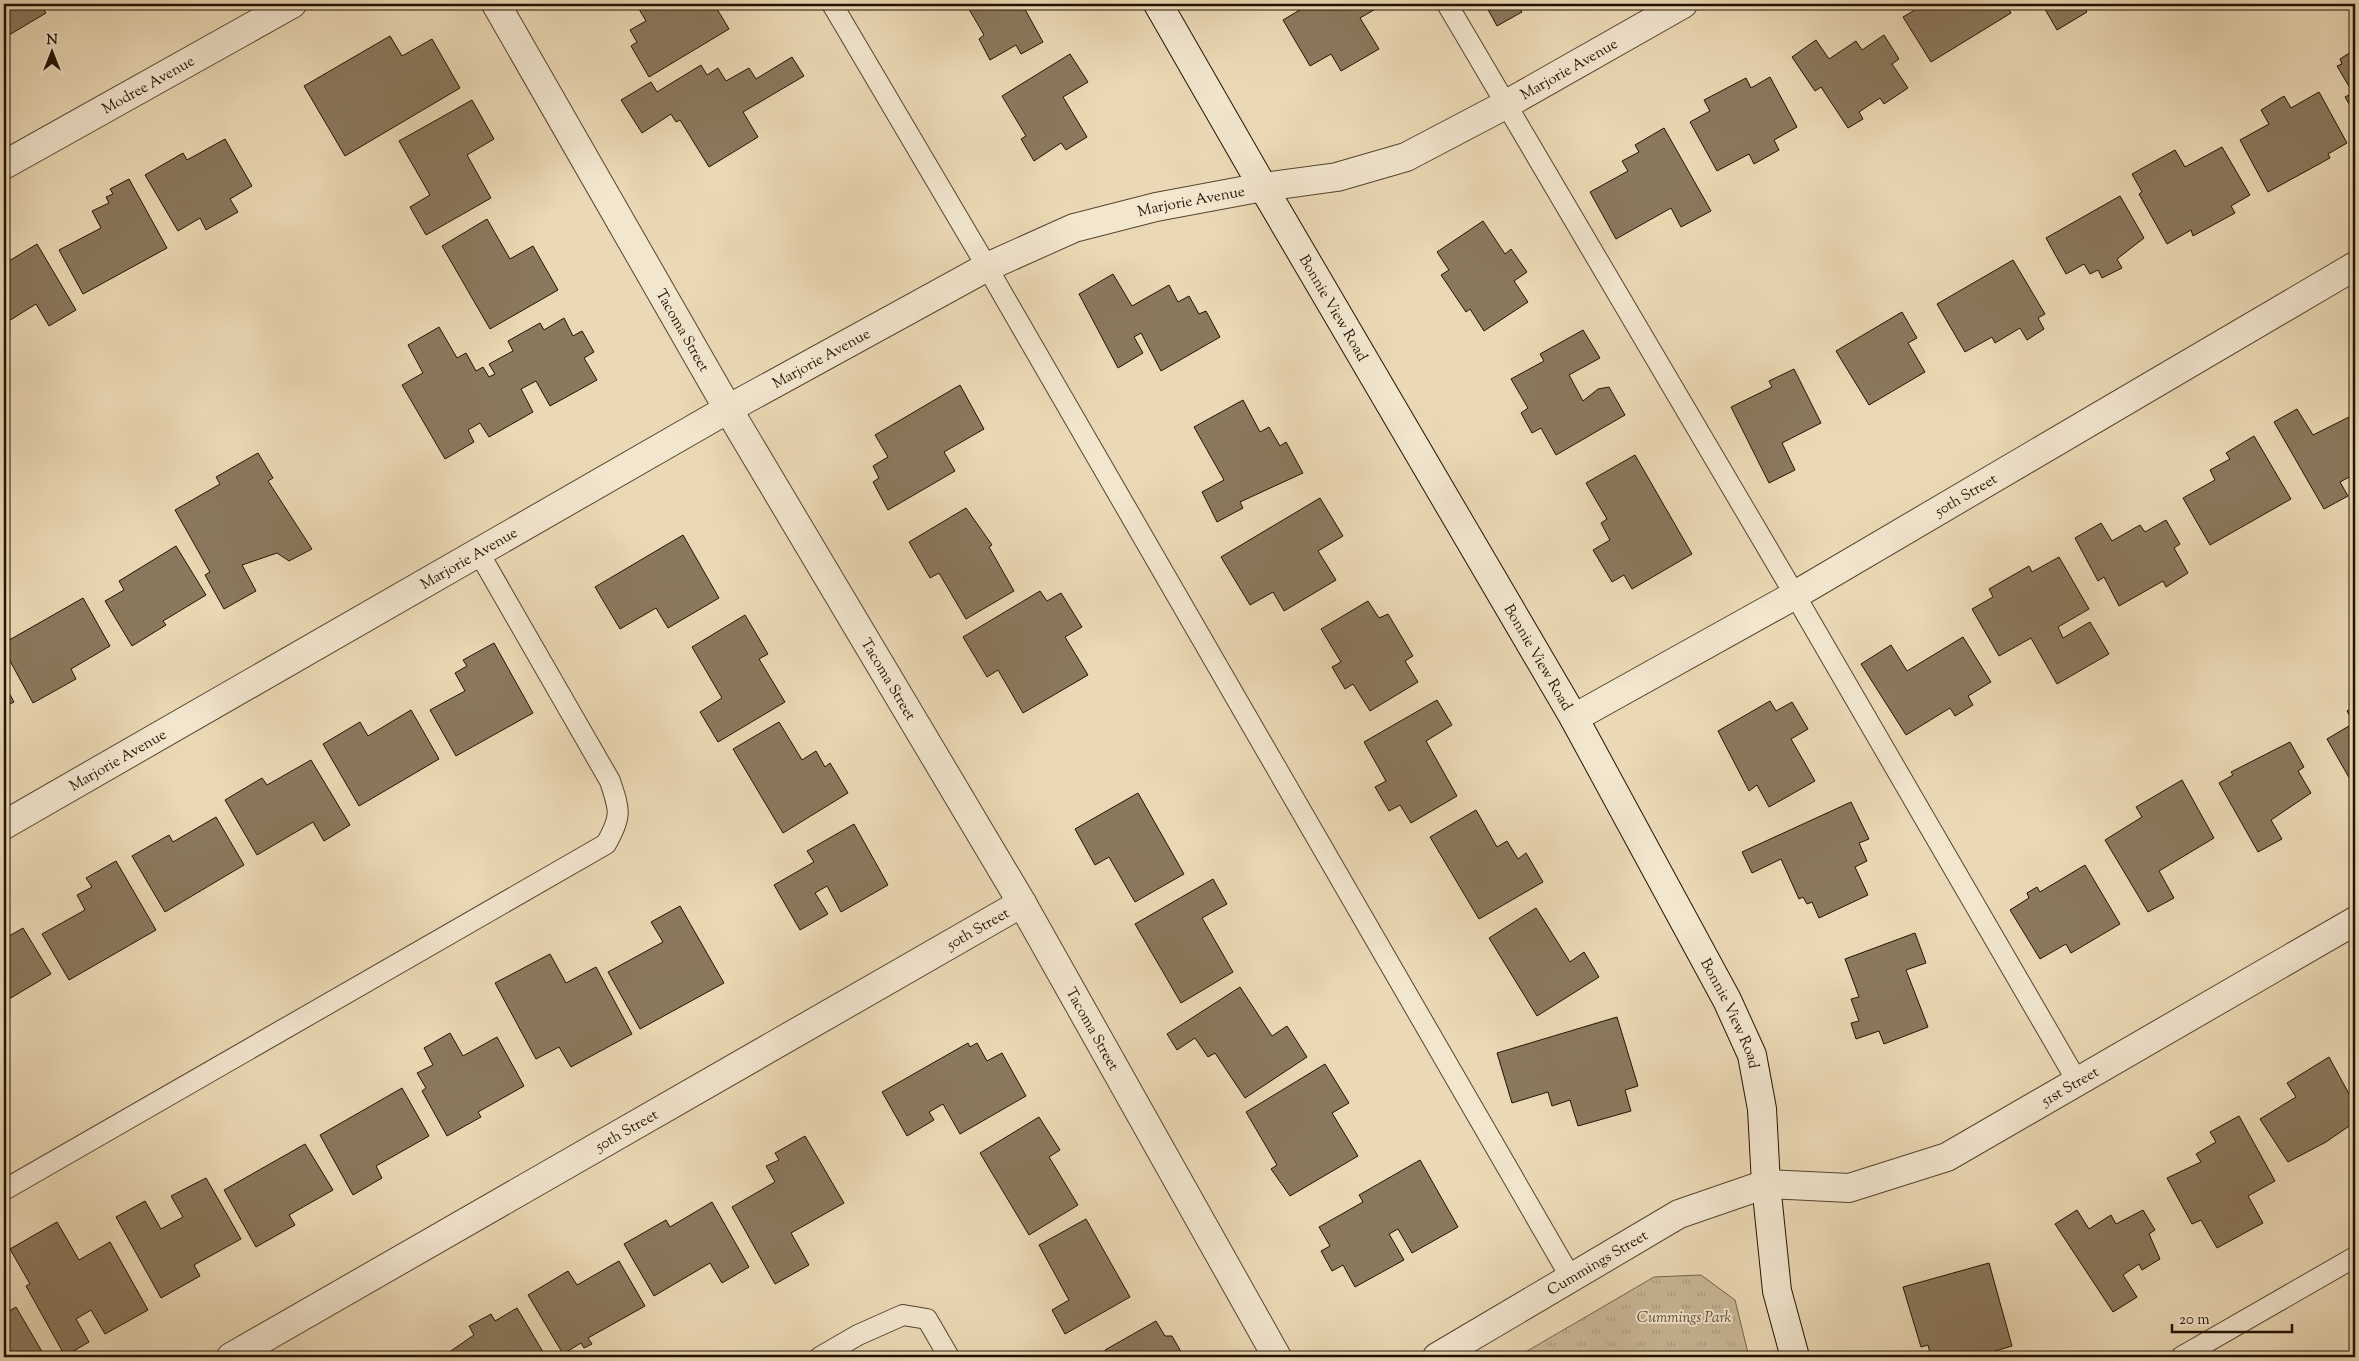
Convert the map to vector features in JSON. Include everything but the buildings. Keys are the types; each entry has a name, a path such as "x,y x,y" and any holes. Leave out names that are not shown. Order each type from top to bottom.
{"street":[{"name":"Modree Avenue","path":"4,165 292,4"},
{"name":"Tacoma Street","path":"496,4 728,409 1022,903 1277,1357"},
{"name":"Bonnie View Road","path":"1158,4 1574,718 1728,1000 1752,1055 1762,1109 1766,1184 1777,1292 1795,1357"},
{"name":"Marjorie Avenue","path":"4,825 728,409 987,267 1074,228 1156,208 1263,187 1337,177 1406,157 1505,105 1683,4"},
{"name":"50th Street","path":"1574,718 1795,595 2355,266"},
{"name":"50th Street","path":"231,1357 1022,903"},
{"name":"51st Street","path":"1766,1184 1849,1188 1947,1157 2355,921"},
{"name":"Cummings Street","path":"1437,1357 1679,1214 1766,1184"}],"lane":[{"path":"832,4 987,267 1571,1278"},
{"path":"1447,4 1795,595 2078,1082"},
{"path":"4,1190 606,844 615,827 619,809 610,781 479,552"},
{"path":"2181,1357 2355,1257"},
{"path":"820,1357 858,1335 903,1315 927,1319 949,1357"}],"green space":[{"name":"Cummings Park","path":"1701,1275 1735,1300 1749,1357 1517,1357 1654,1277"}]}
